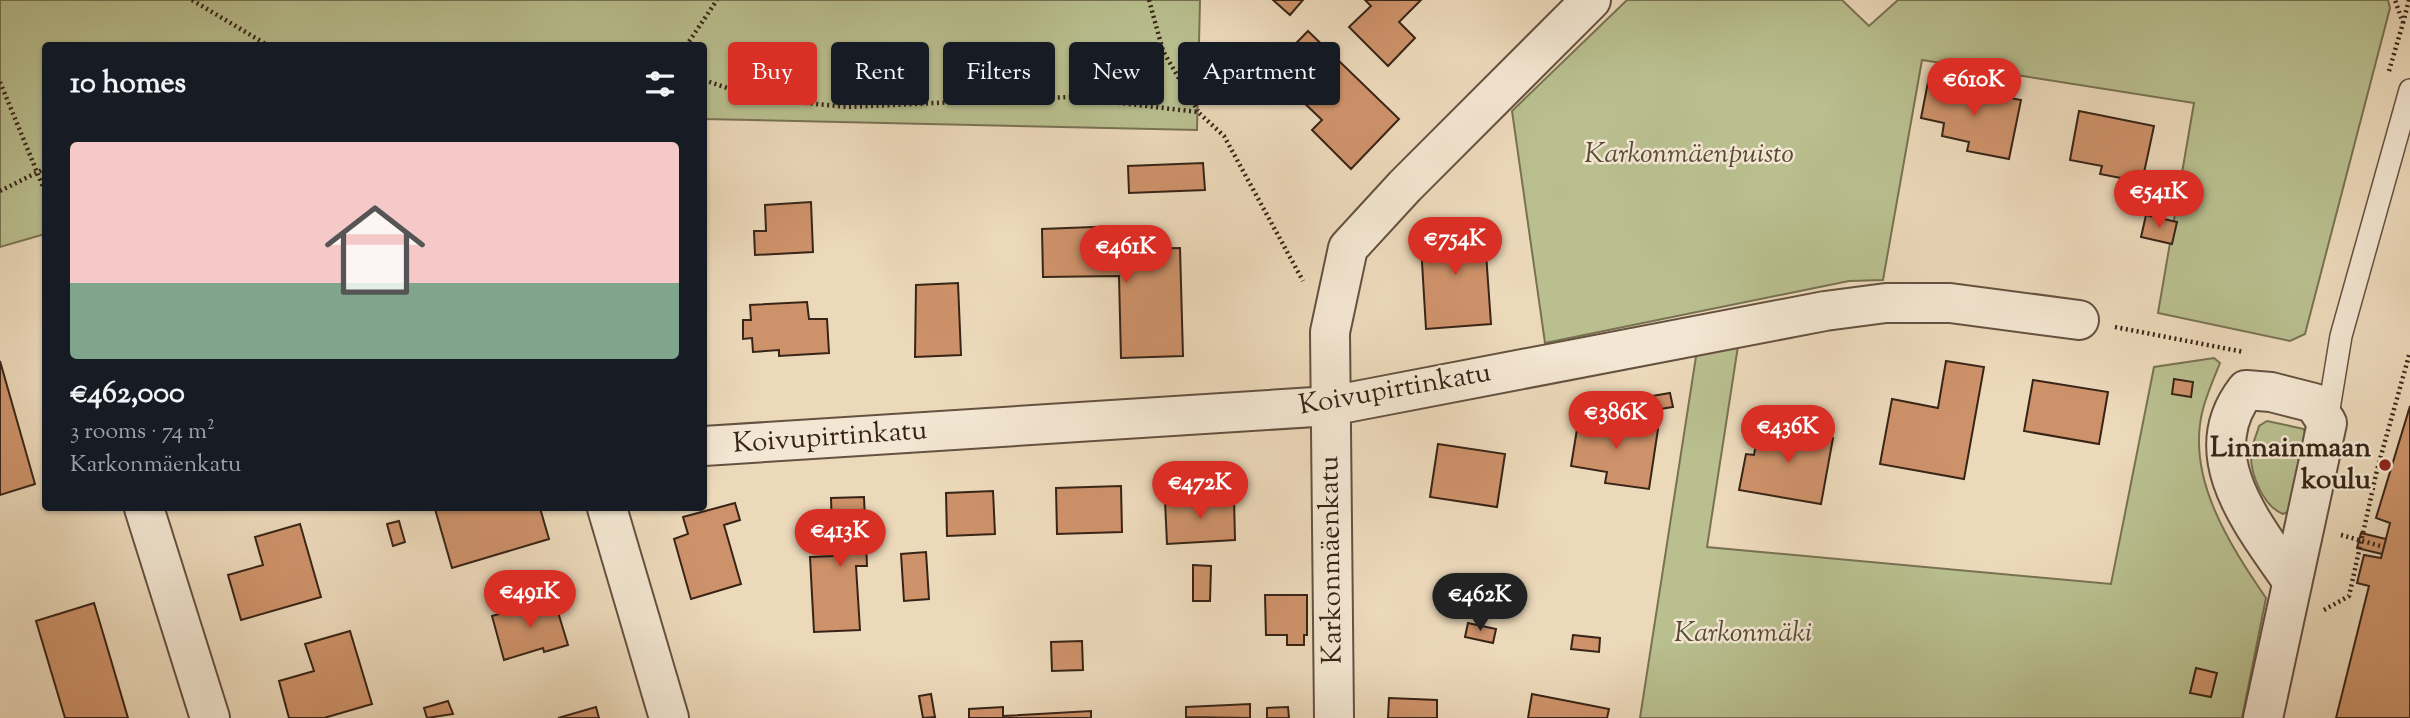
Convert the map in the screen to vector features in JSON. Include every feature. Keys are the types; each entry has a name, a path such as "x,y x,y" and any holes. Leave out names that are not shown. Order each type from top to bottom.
{"street":[{"name":"Karkonmäenkatu","path":"1334,718 1330,332 1348,248 1405,186 1591,0"},
{"name":"Koivupirtinkatu","path":"707,446 1330,406 1825,311 1886,303 1950,303 2079,320"},
{"path":"2263,718 2327,423 2314,403 2271,392 2246,390 2231,409 2224,438 2233,487 2292,581"},
{"path":"145,511 210,718"},
{"path":"608,511 669,718"}],"lane":[{"path":"2327,423 2342,336 2410,90"}],"path":[{"path":"192,0 262,42"},
{"path":"689,42 717,0"},
{"path":"1149,0 1163,51 1198,112 1224,136 1244,169 1330,332"},
{"path":"2403,23 2409,0"},
{"path":"707,81 756,98 847,107 1069,97 1198,112"},
{"path":"0,82 42,183"},
{"path":"0,191 42,170"},
{"path":"2079,320 2255,354"},
{"path":"2321,612 2349,596 2377,470 2410,352"},
{"path":"2330,532 2384,547"}],"green space":[{"path":"0,0 1200,0 1199,42 1178,42 1178,105 1198,105 1197,130 707,119 707,42 42,42 42,235 0,247"},
{"name":"Karkonmäenpuisto","path":"1627,0 1842,0 1869,26 1898,0 2388,0 2390,8 2305,334 2290,341 2158,313 2194,103 1922,60 1883,280 1849,281 1545,343 1512,111"},
{"name":"Karkonmäki","path":"1738,346 1707,547 2111,584 2154,367 2214,358 2220,363 2203,409 2199,434 2200,460 2214,509 2238,556 2266,598 2242,718 1640,718 1697,350"},
{"path":"2267,421 2304,429 2306,439 2290,511 2283,514 2264,497 2255,479 2251,461 2252,446 2259,426"}],"building":[{"path":"1273,0 1303,0 1290,15"},
{"path":"1365,0 1421,0 1399,22 1415,38 1388,66 1349,27 1371,6"},
{"path":"1308,31 1319,42 1297,42"},
{"path":"1340,62 1399,119 1351,169 1312,130 1322,120 1306,105 1340,105"},
{"path":"1928,82 2021,100 2009,159 1967,151 1969,142 1942,136 1944,123 1921,118"},
{"path":"2079,111 2154,126 2142,182 2100,174 2102,166 2070,160"},
{"path":"1203,163 1205,190 1129,193 1128,166"},
{"path":"811,202 813,252 755,255 754,231 766,231 765,205"},
{"path":"2146,215 2177,222 2172,244 2141,237"},
{"path":"1484,225 1491,324 1426,329 1420,229"},
{"path":"1118,226 1119,249 1180,248 1183,356 1121,358 1119,276 1043,277 1042,229"},
{"path":"958,283 961,355 915,357 916,285"},
{"path":"807,302 809,319 827,319 829,353 779,356 779,350 753,352 752,338 743,339 743,320 751,320 750,305"},
{"path":"0,361 35,484 0,495"},
{"path":"1946,361 1984,367 1964,479 1880,464 1892,399 1938,408"},
{"path":"2174,379 2193,382 2191,397 2172,394"},
{"path":"2033,380 2108,392 2099,444 2024,431"},
{"path":"1670,393 1673,407 1654,410 1652,396"},
{"path":"2410,406 2410,718 2336,718 2369,586 2357,583 2364,555 2381,558 2390,523 2376,518"},
{"path":"1579,417 1658,429 1649,489 1605,483 1607,472 1571,466"},
{"path":"1760,424 1833,438 1821,504 1739,490 1746,454 1754,455"},
{"path":"1438,444 1505,454 1497,507 1430,497"},
{"path":"1121,486 1122,532 1057,534 1056,488"},
{"path":"993,491 995,534 947,536 946,493"},
{"path":"864,497 867,566 856,566 860,630 814,632 810,557 833,556 831,498"},
{"path":"1234,498 1235,540 1167,544 1165,501"},
{"path":"735,503 740,520 724,525 741,584 691,599 674,539 688,534 683,517"},
{"path":"436,511 541,511 549,539 452,568"},
{"path":"399,521 405,542 393,546 387,524"},
{"path":"300,524 321,597 241,620 228,575 263,565 255,537"},
{"path":"2361,533 2386,539 2382,554 2357,548"},
{"path":"926,552 929,599 904,601 901,554"},
{"path":"1193,565 1211,566 1210,601 1193,601"},
{"path":"1265,595 1307,595 1307,635 1304,635 1304,645 1287,645 1287,635 1266,635"},
{"path":"554,599 568,645 544,652 543,648 504,660 492,616"},
{"path":"94,603 128,718 65,718 36,621"},
{"path":"1468,623 1496,629 1493,643 1465,637"},
{"path":"350,631 372,704 324,718 289,718 279,681 314,671 305,644"},
{"path":"1573,635 1600,638 1599,652 1571,649"},
{"path":"1082,641 1083,670 1052,671 1051,642"},
{"path":"2196,668 2217,673 2211,697 2190,693"},
{"path":"931,694 935,717 923,718 919,696"},
{"path":"1532,694 1609,709 1607,718 1528,718"},
{"path":"1389,698 1437,700 1437,718 1388,718"},
{"path":"448,701 453,714 427,718 424,708"},
{"path":"1250,704 1250,718 1186,717 1186,707"},
{"path":"596,707 599,718 558,718"},
{"path":"1003,707 1003,716 1091,711 1091,718 969,718 969,709"},
{"path":"1288,707 1289,718 1267,718 1267,708"}],"place":[{"name":"Linnainmaan koulu","path":"2385,465"}]}
